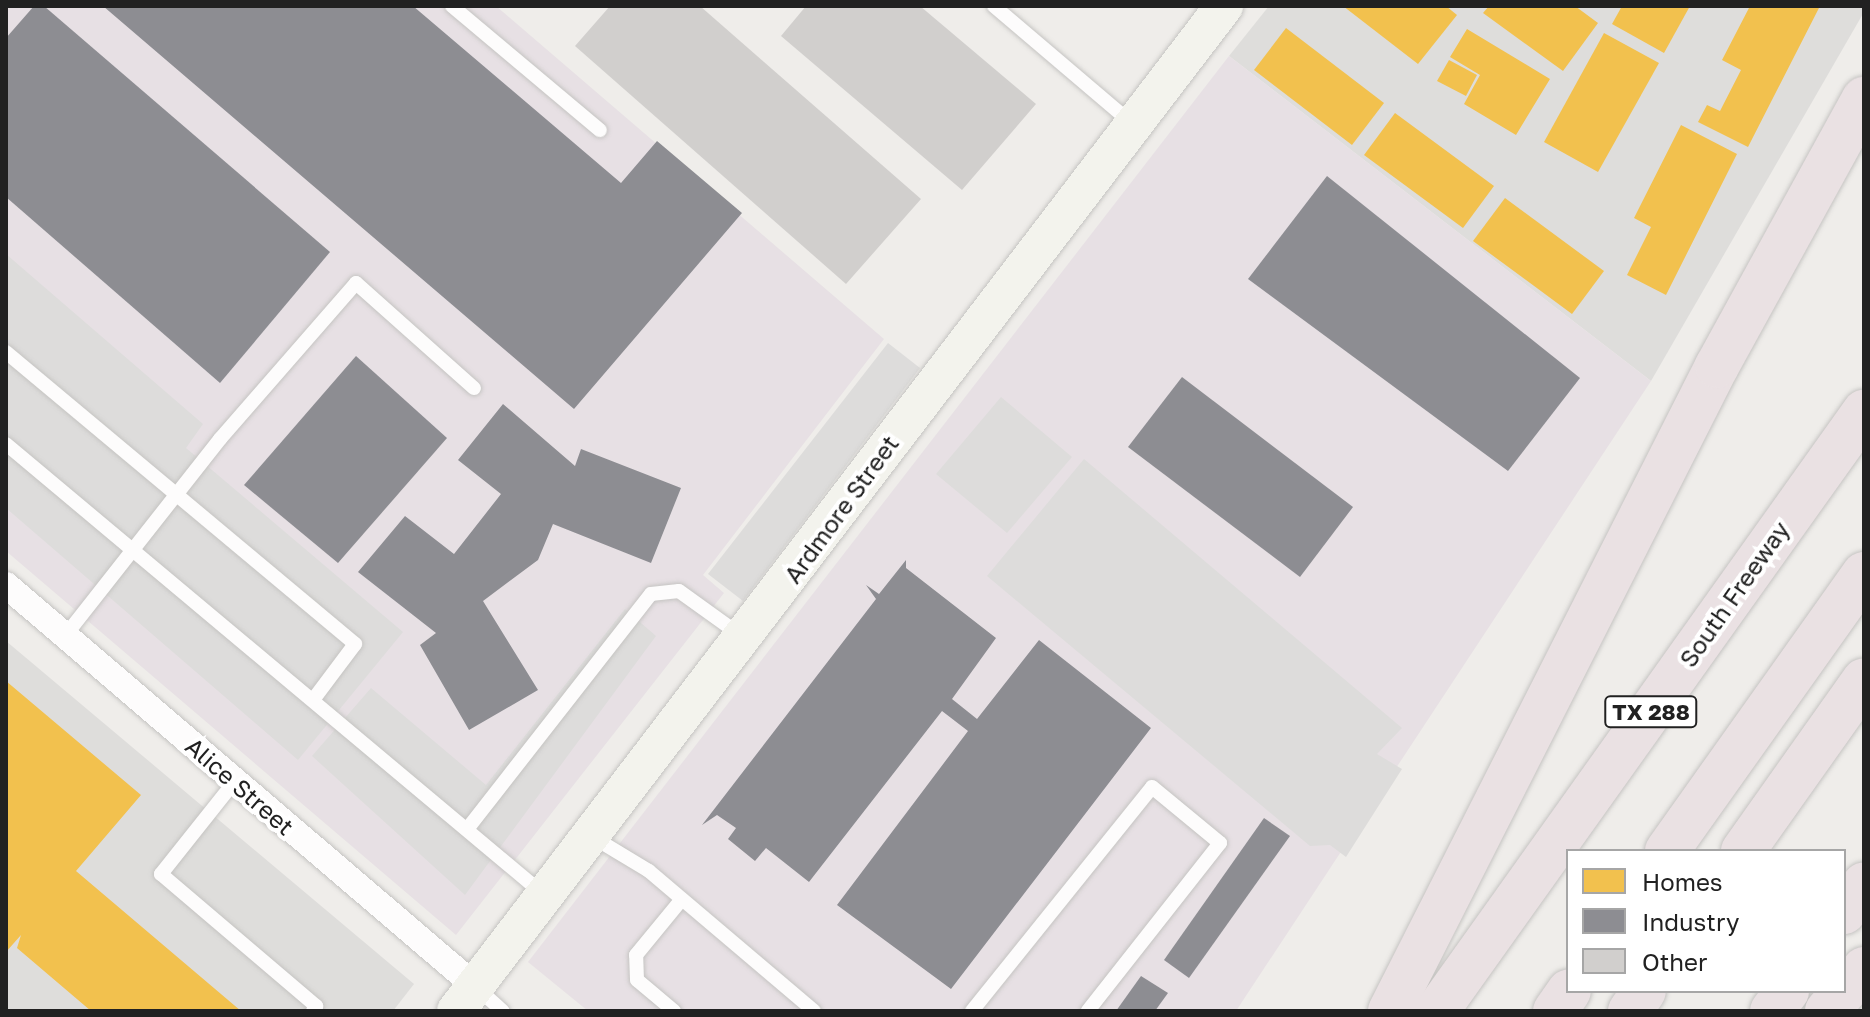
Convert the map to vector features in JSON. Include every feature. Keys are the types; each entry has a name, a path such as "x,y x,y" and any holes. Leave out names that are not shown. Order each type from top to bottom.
{"highway":[{"path":"1390,1011 1717,366 1864,99"},
{"name":"South Freeway","path":"1437,1011 1864,412"},
{"path":"1763,714 1864,549"},
{"path":"1668,849 1864,574"},
{"path":"1744,849 1864,680"},
{"path":"1813,751 1864,686"},
{"path":"1846,909 1864,884"},
{"path":"1846,989 1864,969"},
{"path":"1555,1011 1568,993"},
{"path":"1630,1011 1643,993"},
{"path":"1772,1011 1786,993"},
{"path":"1827,1011 1843,993"}],"street":[{"name":"Ardmore Street","path":"466,999 746,639 1224,6"},
{"name":"Alice Street","path":"6,585 235,781 466,999"}],"lane":[{"path":"452,6 600,130"},
{"path":"994,6 1134,125"},
{"path":"65,636 175,493 356,283 474,388"},
{"path":"6,352 355,644 313,700"},
{"path":"6,444 545,895"},
{"path":"468,828 651,594 679,591 746,639"},
{"path":"235,781 161,874 316,1006 313,1011"},
{"path":"972,1011 1152,787 1220,843 1088,1011"},
{"path":"591,836 682,899 814,1011"},
{"path":"674,1011 637,980 636,955 682,899"},
{"path":"466,999 503,1011"}],"shaded area":[{"path":"6,6 496,6 884,339 703,575 724,593 456,935 6,551"},
{"path":"1269,6 1864,6 1864,12 1651,381 1229,56"},
{"path":"1229,56 1651,381 1236,1011 588,1011 528,962"},
{"path":"6,254 203,424 186,448 403,632 298,760 6,508"},
{"path":"888,343 920,368 743,601 708,574"},
{"path":"1001,397 1072,457 1007,533 936,474"},
{"path":"1084,459 1402,728 1377,754 1402,769 1346,857 1330,845 1310,846 987,576"},
{"path":"625,609 656,636 465,895 312,756 371,688 486,785"},
{"path":"6,641 414,984 393,1011 6,1011"}],"building: Homes":[{"path":"1343,6 1446,6 1457,15 1418,64"},
{"path":"1489,6 1575,6 1598,23 1563,71 1483,13"},
{"path":"1622,6 1690,6 1664,53 1612,24"},
{"path":"1750,6 1820,6 1748,147 1698,122 1707,105 1720,111 1741,70 1722,60"},
{"path":"1286,28 1384,103 1352,145 1254,70"},
{"path":"1467,29 1550,79 1516,135 1464,104 1480,75 1450,57"},
{"path":"1604,33 1659,63 1598,172 1544,142"},
{"path":"1449,60 1477,75 1466,96 1437,81"},
{"path":"1395,113 1494,186 1463,228 1364,155"},
{"path":"1681,125 1737,154 1666,295 1627,275 1651,227 1634,218"},
{"path":"1505,198 1604,271 1572,314 1473,241"},
{"path":"6,681 141,795 76,871 241,1011 91,1011 17,948 21,935 6,952"}],"building: Industry":[{"path":"34,6 44,6 330,252 220,383 6,197 6,38"},
{"path":"103,6 413,6 621,183 657,141 742,213 574,409"},
{"path":"1327,176 1580,378 1508,471 1248,279"},
{"path":"356,356 447,438 338,563 244,485"},
{"path":"1182,377 1353,507 1300,577 1128,447"},
{"path":"503,404 575,466 581,449 681,488 651,563 553,524 538,560 483,601 538,690 469,730 420,645 436,633 358,572 405,516 454,554 501,494 458,460"},
{"path":"906,560 906,568 996,638 952,699 977,719 1039,640 1151,728 951,989 837,905 968,731 942,711 809,882 766,848 755,861 728,839 736,828 717,815 702,825 876,599 866,585 879,594"},
{"path":"1264,818 1290,836 1189,978 1164,960"},
{"path":"1141,976 1168,993 1155,1011 1116,1011"}],"building: Other":[{"path":"610,6 700,6 921,199 846,284 575,46"},
{"path":"806,6 920,6 1036,104 962,190 781,36"}]}
